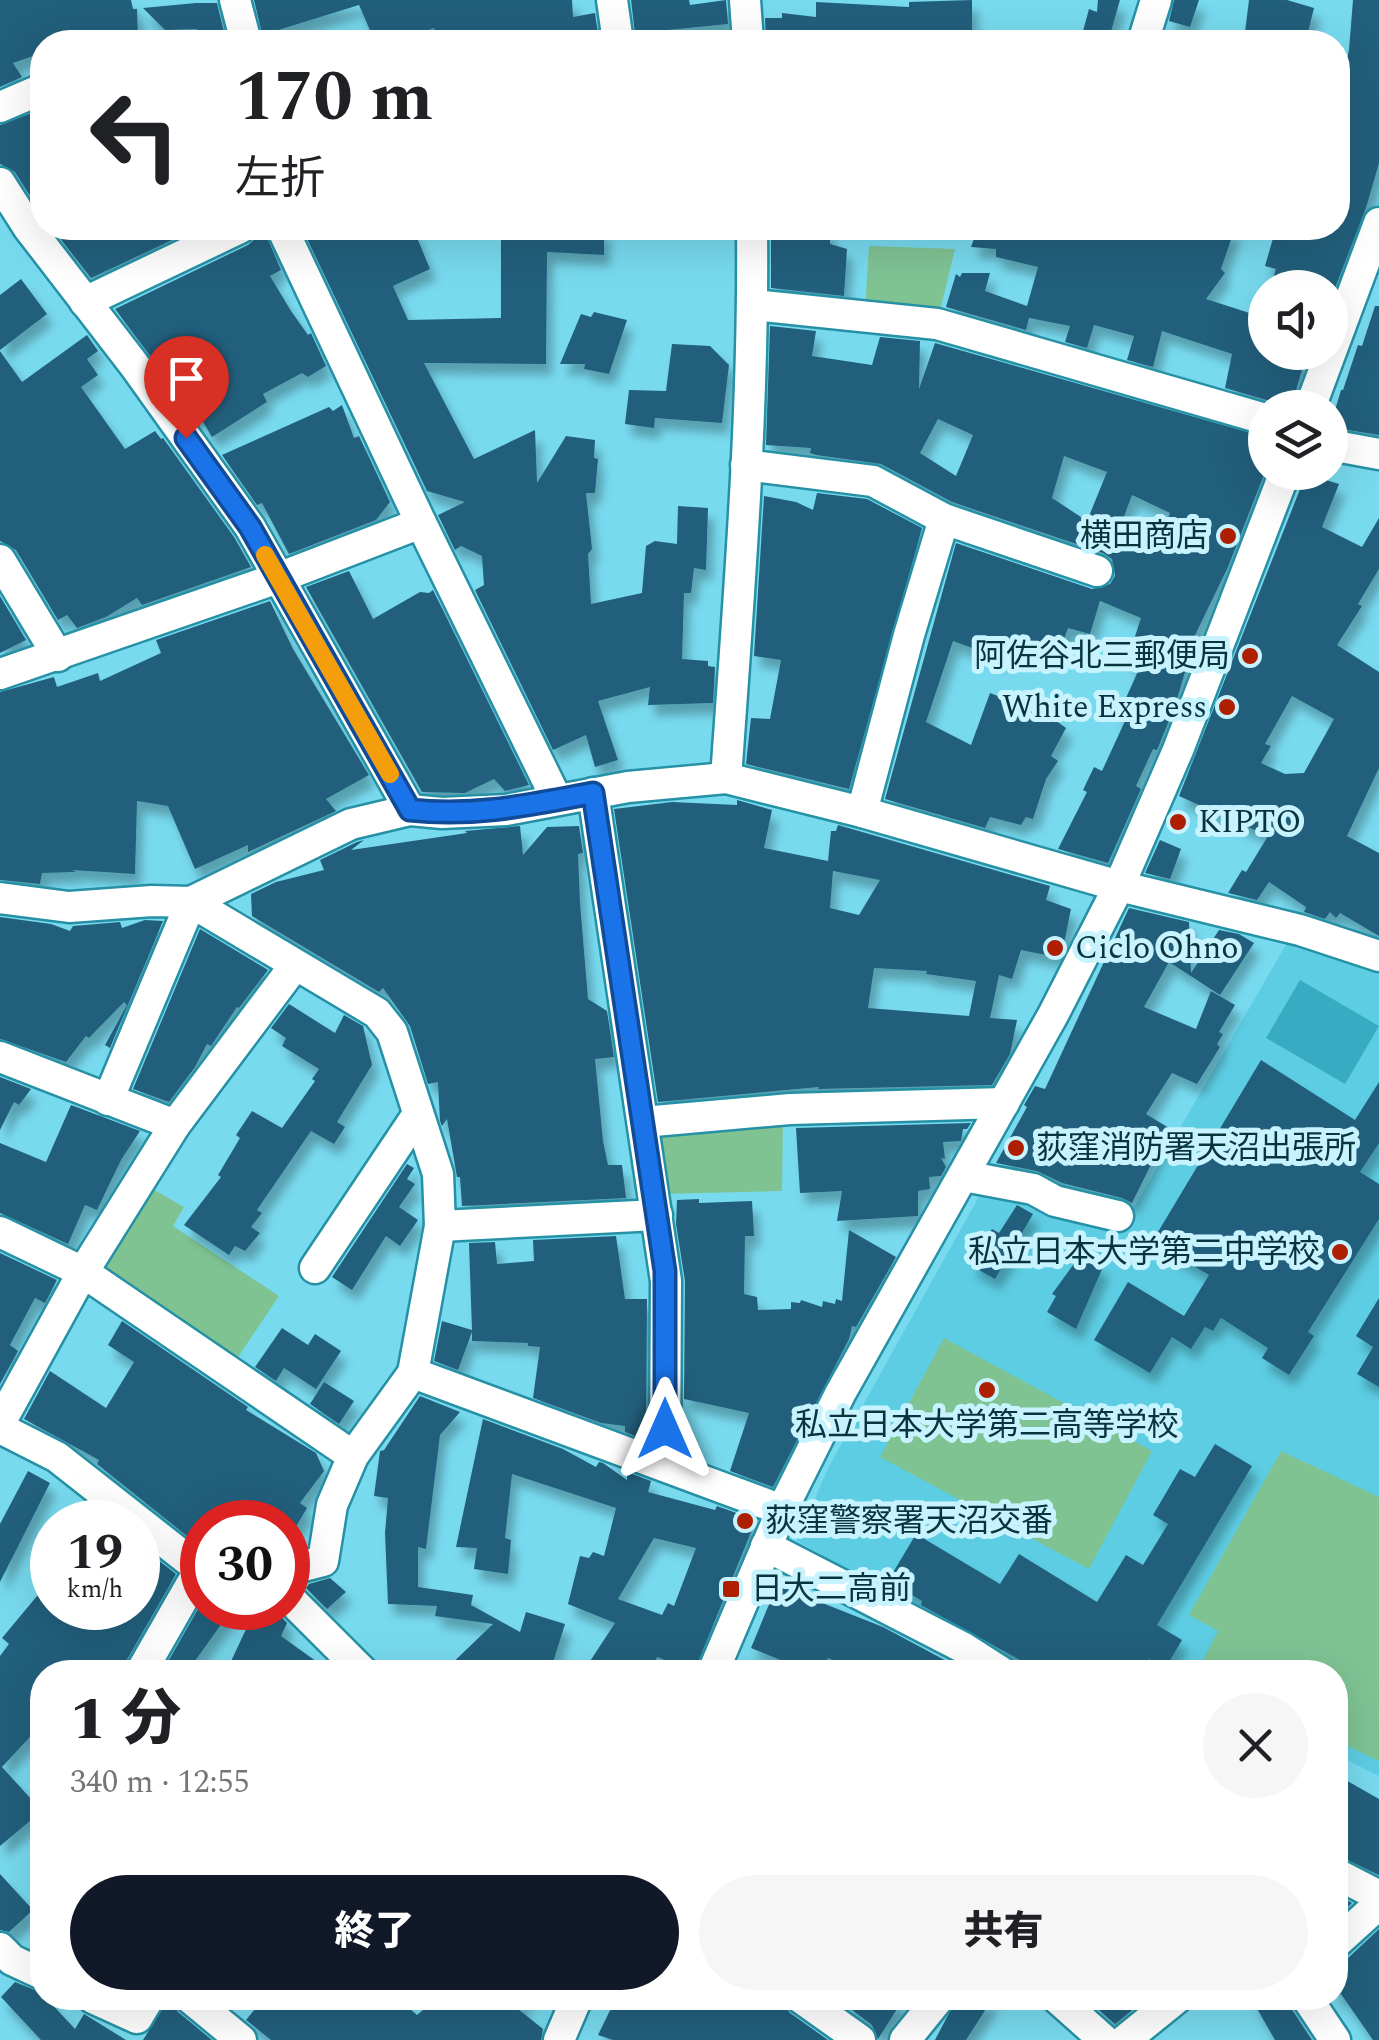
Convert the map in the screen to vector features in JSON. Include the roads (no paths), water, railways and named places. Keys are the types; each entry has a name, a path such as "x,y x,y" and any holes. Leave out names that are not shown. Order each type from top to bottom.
{"street":[{"path":"235,0 243,30"},
{"path":"612,0 616,30"},
{"path":"745,0 747,30"},
{"path":"1147,30 1156,0"},
{"path":"0,107 30,94"},
{"path":"0,183 30,231"},
{"path":"1317,390 1379,223"},
{"path":"37,240 135,366 250,527 410,810"},
{"path":"85,302 215,240"},
{"path":"288,240 556,800"},
{"path":"726,778 746,465 752,240"},
{"path":"753,305 937,324 1248,414"},
{"path":"1348,448 1379,454"},
{"path":"746,465 873,481 944,518 1097,570"},
{"path":"718,1660 782,1510 840,1394 1089,950 1178,750 1278,490"},
{"path":"862,812 908,635 944,518"},
{"path":"0,674 278,578 420,523"},
{"path":"0,560 58,656"},
{"path":"0,898 69,907 191,902 351,824 410,810 506,810 593,793 726,778 862,812 1119,886 1300,930 1379,956"},
{"path":"593,793 666,1281 664,1466"},
{"path":"191,902 377,1013 392,1032 438,1174 440,1226 413,1372 354,1456 332,1505 323,1561 310,1564"},
{"path":"108,1100 191,902"},
{"path":"180,1553 57,1456 0,1425 84,1272 175,1126 295,965"},
{"path":"0,1058 175,1126"},
{"path":"643,1122 790,1109 1004,1102"},
{"path":"315,1268 418,1114"},
{"path":"964,1176 1034,1189 1055,1201 1118,1216"},
{"path":"440,1226 657,1214"},
{"path":"0,1232 84,1272 354,1456"},
{"path":"413,1372 782,1510"},
{"path":"766,1546 982,1660"},
{"path":"148,1660 180,1606"},
{"path":"310,1619 351,1660"},
{"path":"1348,1880 1379,1896"},
{"path":"1348,1932 1379,1904"},
{"path":"4,1960 30,1970"},
{"path":"119,2010 137,2018 142,2010"},
{"path":"205,2010 242,2040"},
{"path":"559,2040 572,2010"},
{"path":"818,2010 860,2040"},
{"path":"906,2040 930,2010"},
{"path":"1070,2010 1104,2040"},
{"path":"1124,2040 1163,2010"},
{"path":"1315,2010 1335,2040"}],"place":[{"name":"横田商店","path":"1228,536"},
{"name":"阿佐谷北三郵便局","path":"1250,656"},
{"name":"White Express","path":"1227,707"},
{"name":"KIPTO","path":"1178,822"},
{"name":"Ciclo Ohno","path":"1055,948"},
{"name":"荻窪消防署天沼出張所","path":"1016,1148"},
{"name":"私立日本大学第二中学校","path":"1340,1252"},
{"name":"私立日本大学第二高等学校","path":"987,1390"},
{"name":"荻窪警察署天沼交番","path":"745,1521"},
{"name":"日大二高前","path":"731,1589"}]}
